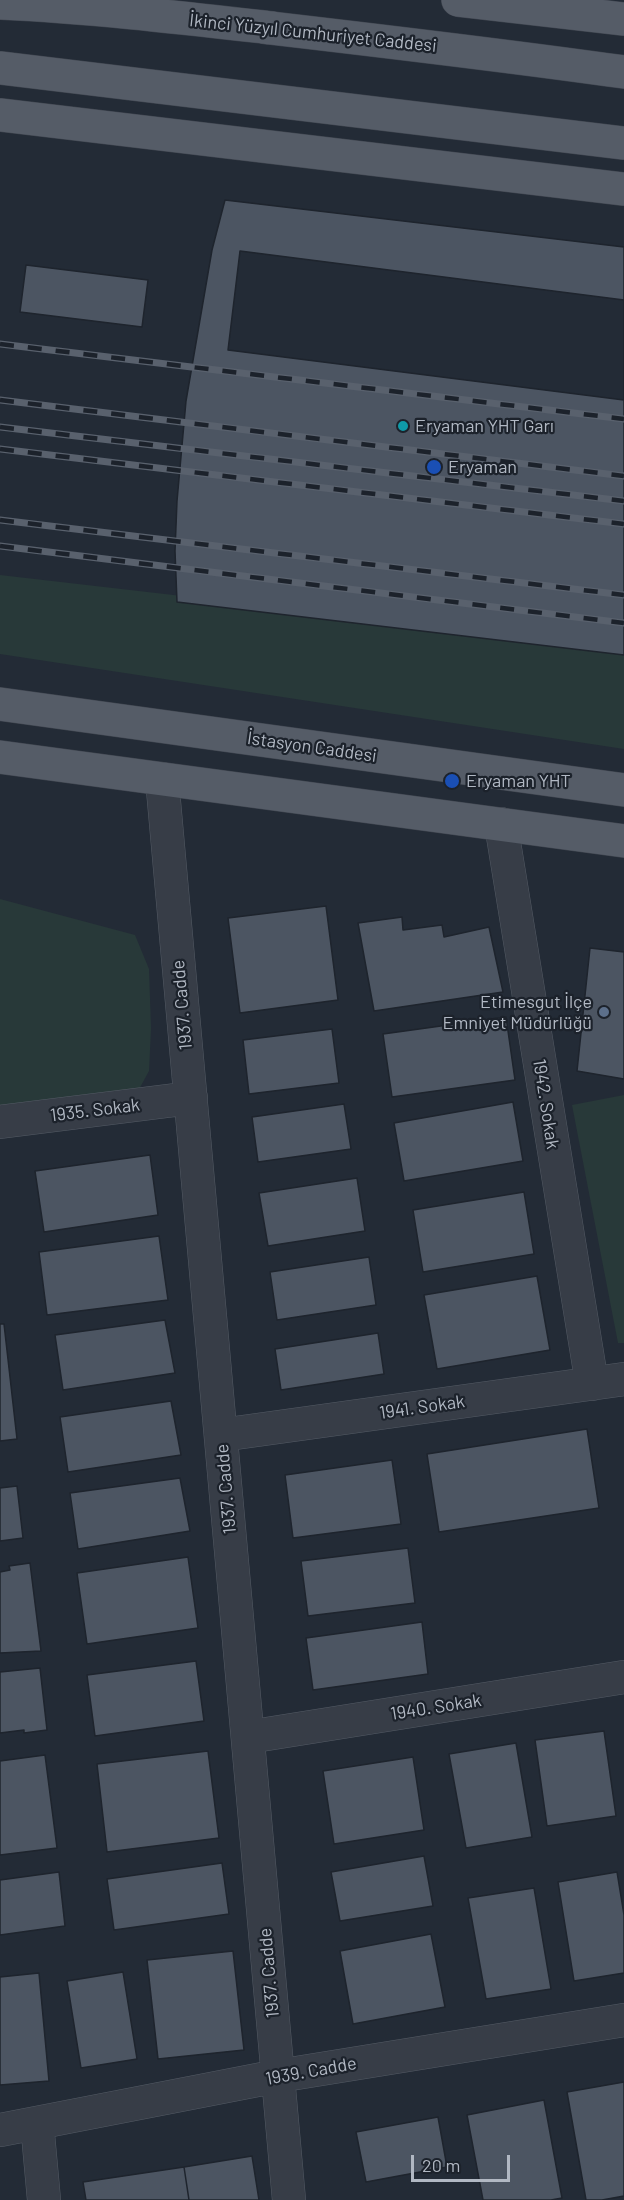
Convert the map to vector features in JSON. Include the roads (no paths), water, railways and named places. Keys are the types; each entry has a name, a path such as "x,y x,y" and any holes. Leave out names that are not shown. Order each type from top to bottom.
{"main road":[{"path":"458,0 624,19"},
{"name":"İkinci Yüzyıl Cumhuriyet Caddesi","path":"0,3 47,5 221,22 458,49 624,72"},
{"path":"0,68 624,142"},
{"path":"0,115 624,189"},
{"name":"İstasyon Caddesi","path":"0,704 624,790"},
{"path":"0,757 624,841"}],"street":[{"name":"1937. Cadde","path":"162,779 289,2200"},
{"name":"1942. Sokak","path":"501,824 592,1384"},
{"name":"1935. Sokak","path":"0,1122 191,1098"},
{"name":"1941. Sokak","path":"221,1435 624,1379"},
{"name":"1940. Sokak","path":"248,1737 624,1677"},
{"name":"1939. Cadde","path":"0,2130 278,2076 624,2020"},
{"path":"37,2123 44,2200"}],"railway":[{"path":"0,344 624,419"},
{"path":"0,400 624,476"},
{"path":"0,427 624,501"},
{"path":"0,449 624,524"},
{"path":"0,520 624,595"},
{"path":"0,546 624,623"}],"place":[{"name":"Eryaman YHT Garı","path":"403,426"},
{"name":"Eryaman","path":"434,467"},
{"name":"Eryaman YHT","path":"452,781"},
{"name":"Etimesgut İlçe Emniyet Müdürlüğü","path":"604,1012"}]}
